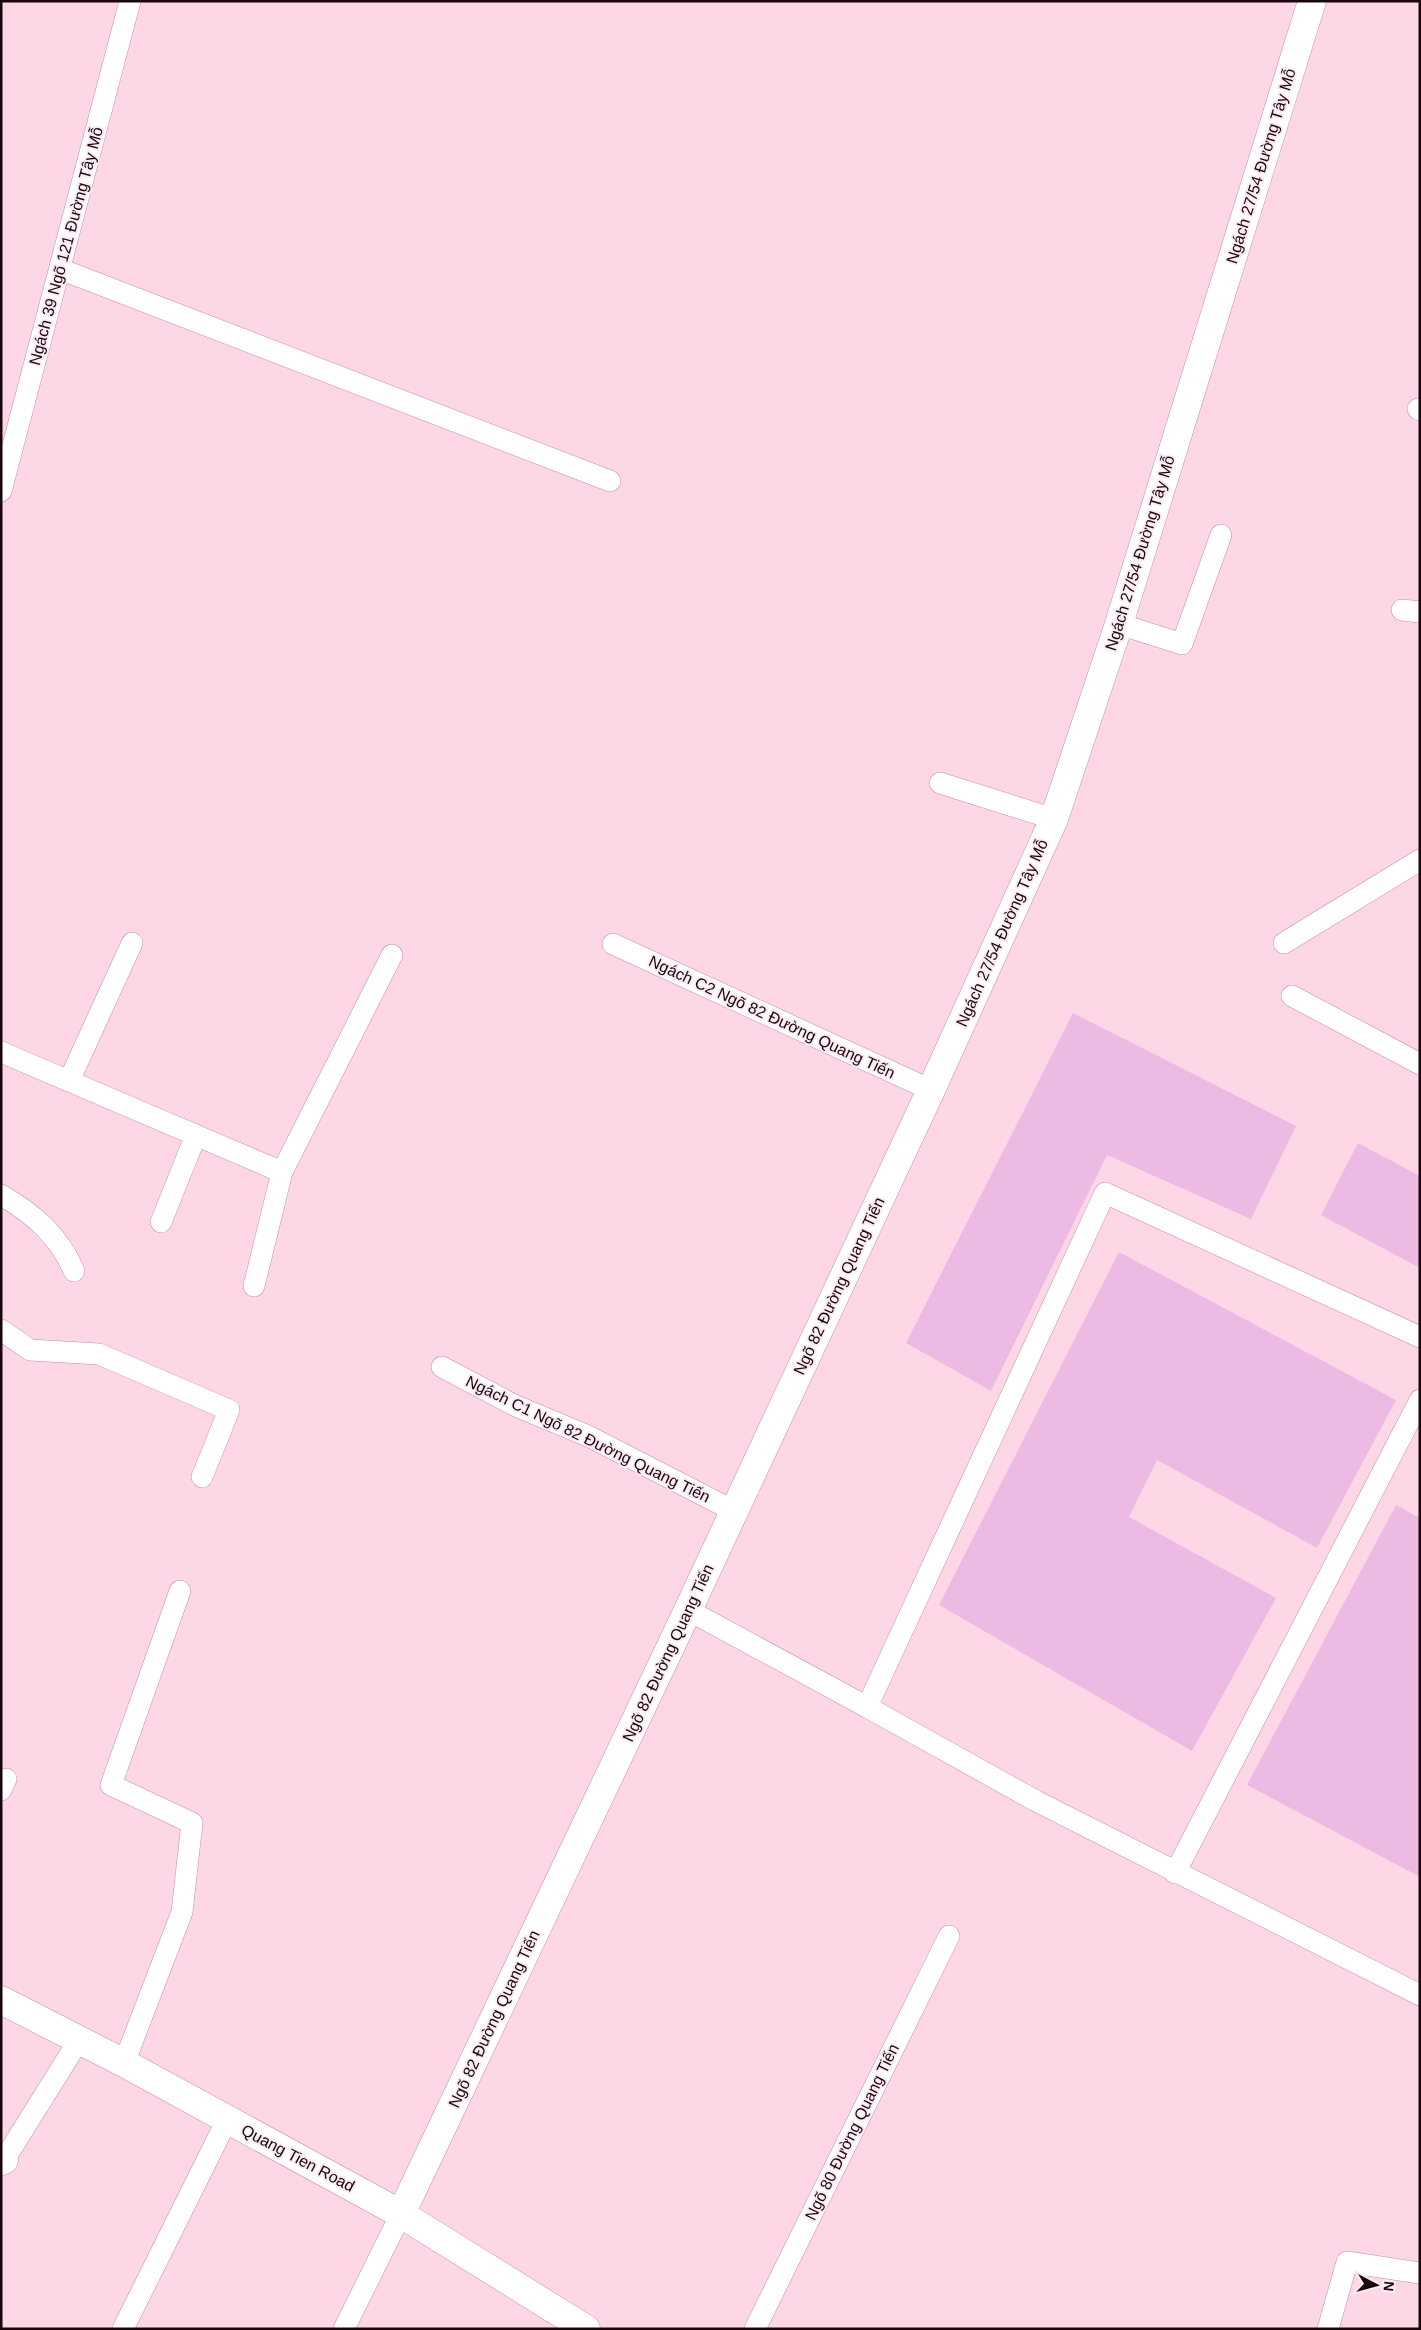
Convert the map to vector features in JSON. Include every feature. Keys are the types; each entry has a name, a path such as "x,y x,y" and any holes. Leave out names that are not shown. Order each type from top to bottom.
{"street":[{"name":"Ngách 27/54 Đường Tây Mỗ","path":"931,1090 1054,819 1119,624 1312,1"},
{"name":"Ngõ 82 Đường Quang Tiến","path":"401,2214 688,1610 931,1090"},
{"name":"Quang Tien Road","path":"1,2000 124,2063 401,2214 586,2329"}],"lane":[{"name":"Ngách 39 Ngõ 121 Đường Tây Mỗ","path":"1,492 130,1"},
{"path":"60,269 610,481"},
{"path":"1119,624 1182,644 1221,535"},
{"path":"940,783 1054,819"},
{"path":"1284,943 1420,860"},
{"path":"69,1081 132,943"},
{"name":"Ngách C2 Ngõ 82 Đường Quang Tiến","path":"613,944 931,1090"},
{"path":"254,1286 282,1172 392,955"},
{"path":"1292,996 1420,1064"},
{"path":"1,1052 282,1172"},
{"path":"161,1222 196,1135"},
{"path":"867,1707 1105,1193 1420,1337"},
{"path":"1,1196 23,1208 47,1228 66,1251 74,1271"},
{"path":"1,1330 30,1350 99,1354 229,1410 202,1478"},
{"name":"Ngách C1 Ngõ 82 Đường Quang Tiến","path":"442,1367 516,1406 588,1436 734,1512"},
{"path":"1175,1873 1420,1400"},
{"path":"124,2063 182,1912 192,1823 111,1785 180,1591"},
{"path":"688,1610 1036,1801 1175,1873 1420,1995"},
{"name":"Ngõ 80 Đường Quang Tiến","path":"755,2329 949,1936"},
{"path":"2,2161 79,2040"},
{"path":"123,2329 227,2120"},
{"path":"344,2329 401,2214"},
{"path":"1328,2329 1347,2262 1420,2273"}],"building":[{"path":"1073,1013 1296,1126 1251,1219 1107,1155 991,1391 906,1343"},
{"path":"1358,1143 1420,1176 1420,1268 1321,1215"},
{"path":"1119,1252 1396,1400 1317,1548 1157,1460 1129,1517 1276,1598 1192,1751 939,1605"},
{"path":"1396,1505 1420,1518 1420,1877 1247,1785"}]}
